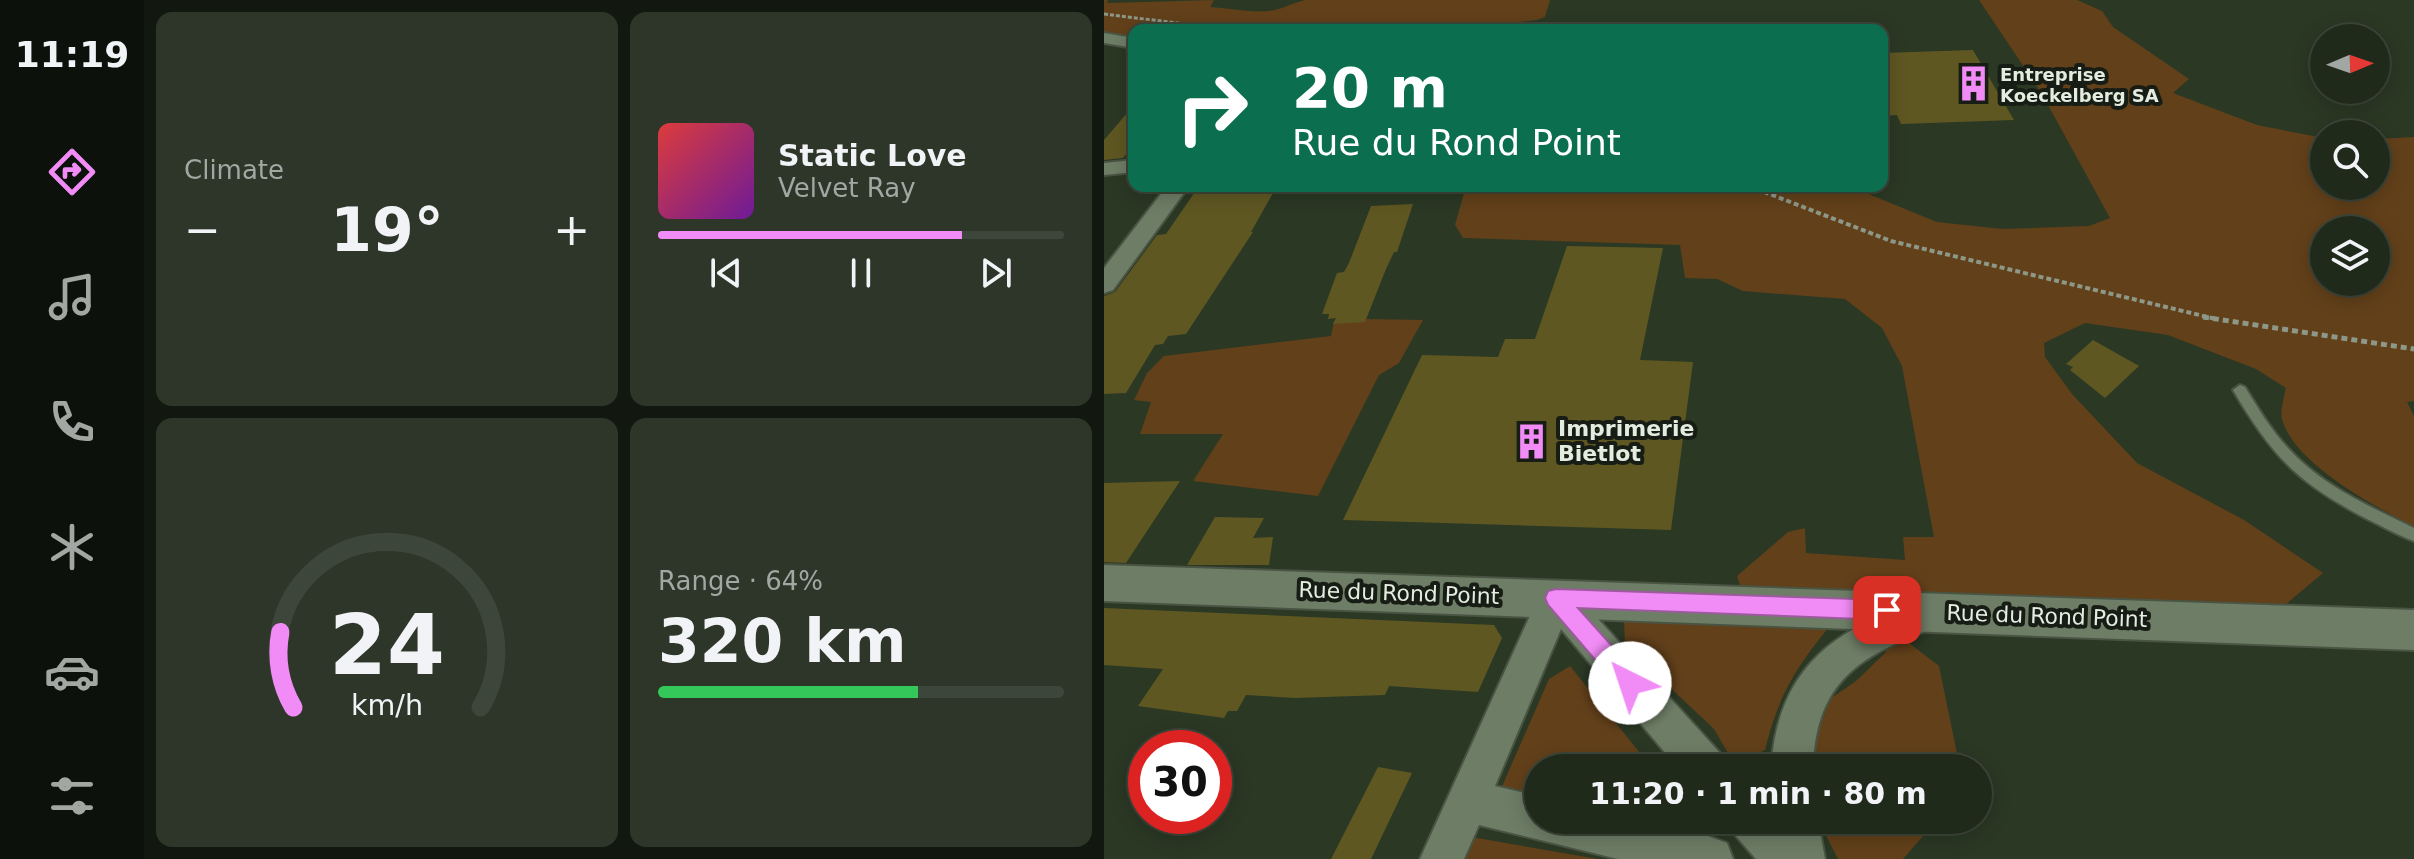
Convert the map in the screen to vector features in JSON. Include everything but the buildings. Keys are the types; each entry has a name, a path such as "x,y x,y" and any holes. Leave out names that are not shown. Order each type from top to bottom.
{"street":[{"path":"1104,38 1128,42"},
{"path":"1104,169 1128,167"},
{"path":"1104,285 1174,192"},
{"name":"Rue du Rond Point","path":"1104,583 2414,630"},
{"path":"1442,859 1556,598 1693,754"},
{"path":"1793,754 1797,720 1817,680 1849,647 1887,626 1941,612"},
{"path":"1467,801 1524,815"},
{"path":"1605,834 1711,859"},
{"path":"1763,834 1786,859"},
{"path":"1799,834 1803,859"}],"lane":[{"path":"2240,390 2262,427 2292,462 2347,501 2414,535"}],"path":[{"path":"1104,14 1185,24"},
{"path":"1764,192 1891,241 2203,317 2414,349"}],"shaded area":[{"path":"1104,0 1108,0 1107,3 1214,0 1210,7 1260,11 1275,10 1305,0 1550,0 1545,17 1511,24 1128,24 1128,38 1104,36"},
{"path":"1979,0 2077,0 2102,11 2113,27 2189,79 2173,93 2257,125 2310,135 2310,200 2390,200 2390,138 2414,137 2414,401 2407,402 2414,416 2414,527 2338,482 2302,452 2282,419 2286,388 2256,369 2168,335 2085,323 2044,343 2045,357 2072,394 2137,463 2244,520 2323,573 2279,610 1742,592 1737,576 1788,532 1805,528 1806,553 1905,560 1903,537 1934,537 1902,366 1882,328 1845,299 1743,291 1717,279 1685,278 1680,245 1463,238 1455,225 1464,192 1864,192 1937,222 2003,229 2089,226 2110,218 2042,94"},
{"path":"1423,320 1399,363 1379,375 1318,496 1193,481 1223,434 1140,434 1151,402 1134,400 1147,373 1164,356 1331,336 1334,321"},
{"path":"1624,622 1832,623 1790,682 1776,712 1765,750 1756,754 1729,754 1714,729 1625,645"},
{"path":"1887,626 1939,666 1957,754 1810,754 1830,699 1856,681 1886,652"},
{"path":"1570,666 1641,754 1524,754 1524,792 1500,791 1549,679"},
{"path":"1825,834 1925,834 1903,859 1838,859"},
{"path":"1471,837 1598,859 1462,859"}],"place":[{"name":"Entreprise Koeckelberg SA","path":"1974,84"},
{"name":"Imprimerie Bietlot","path":"1532,441"}],"route":[{"path":"1630,683 1556,598 1887,610"}]}
